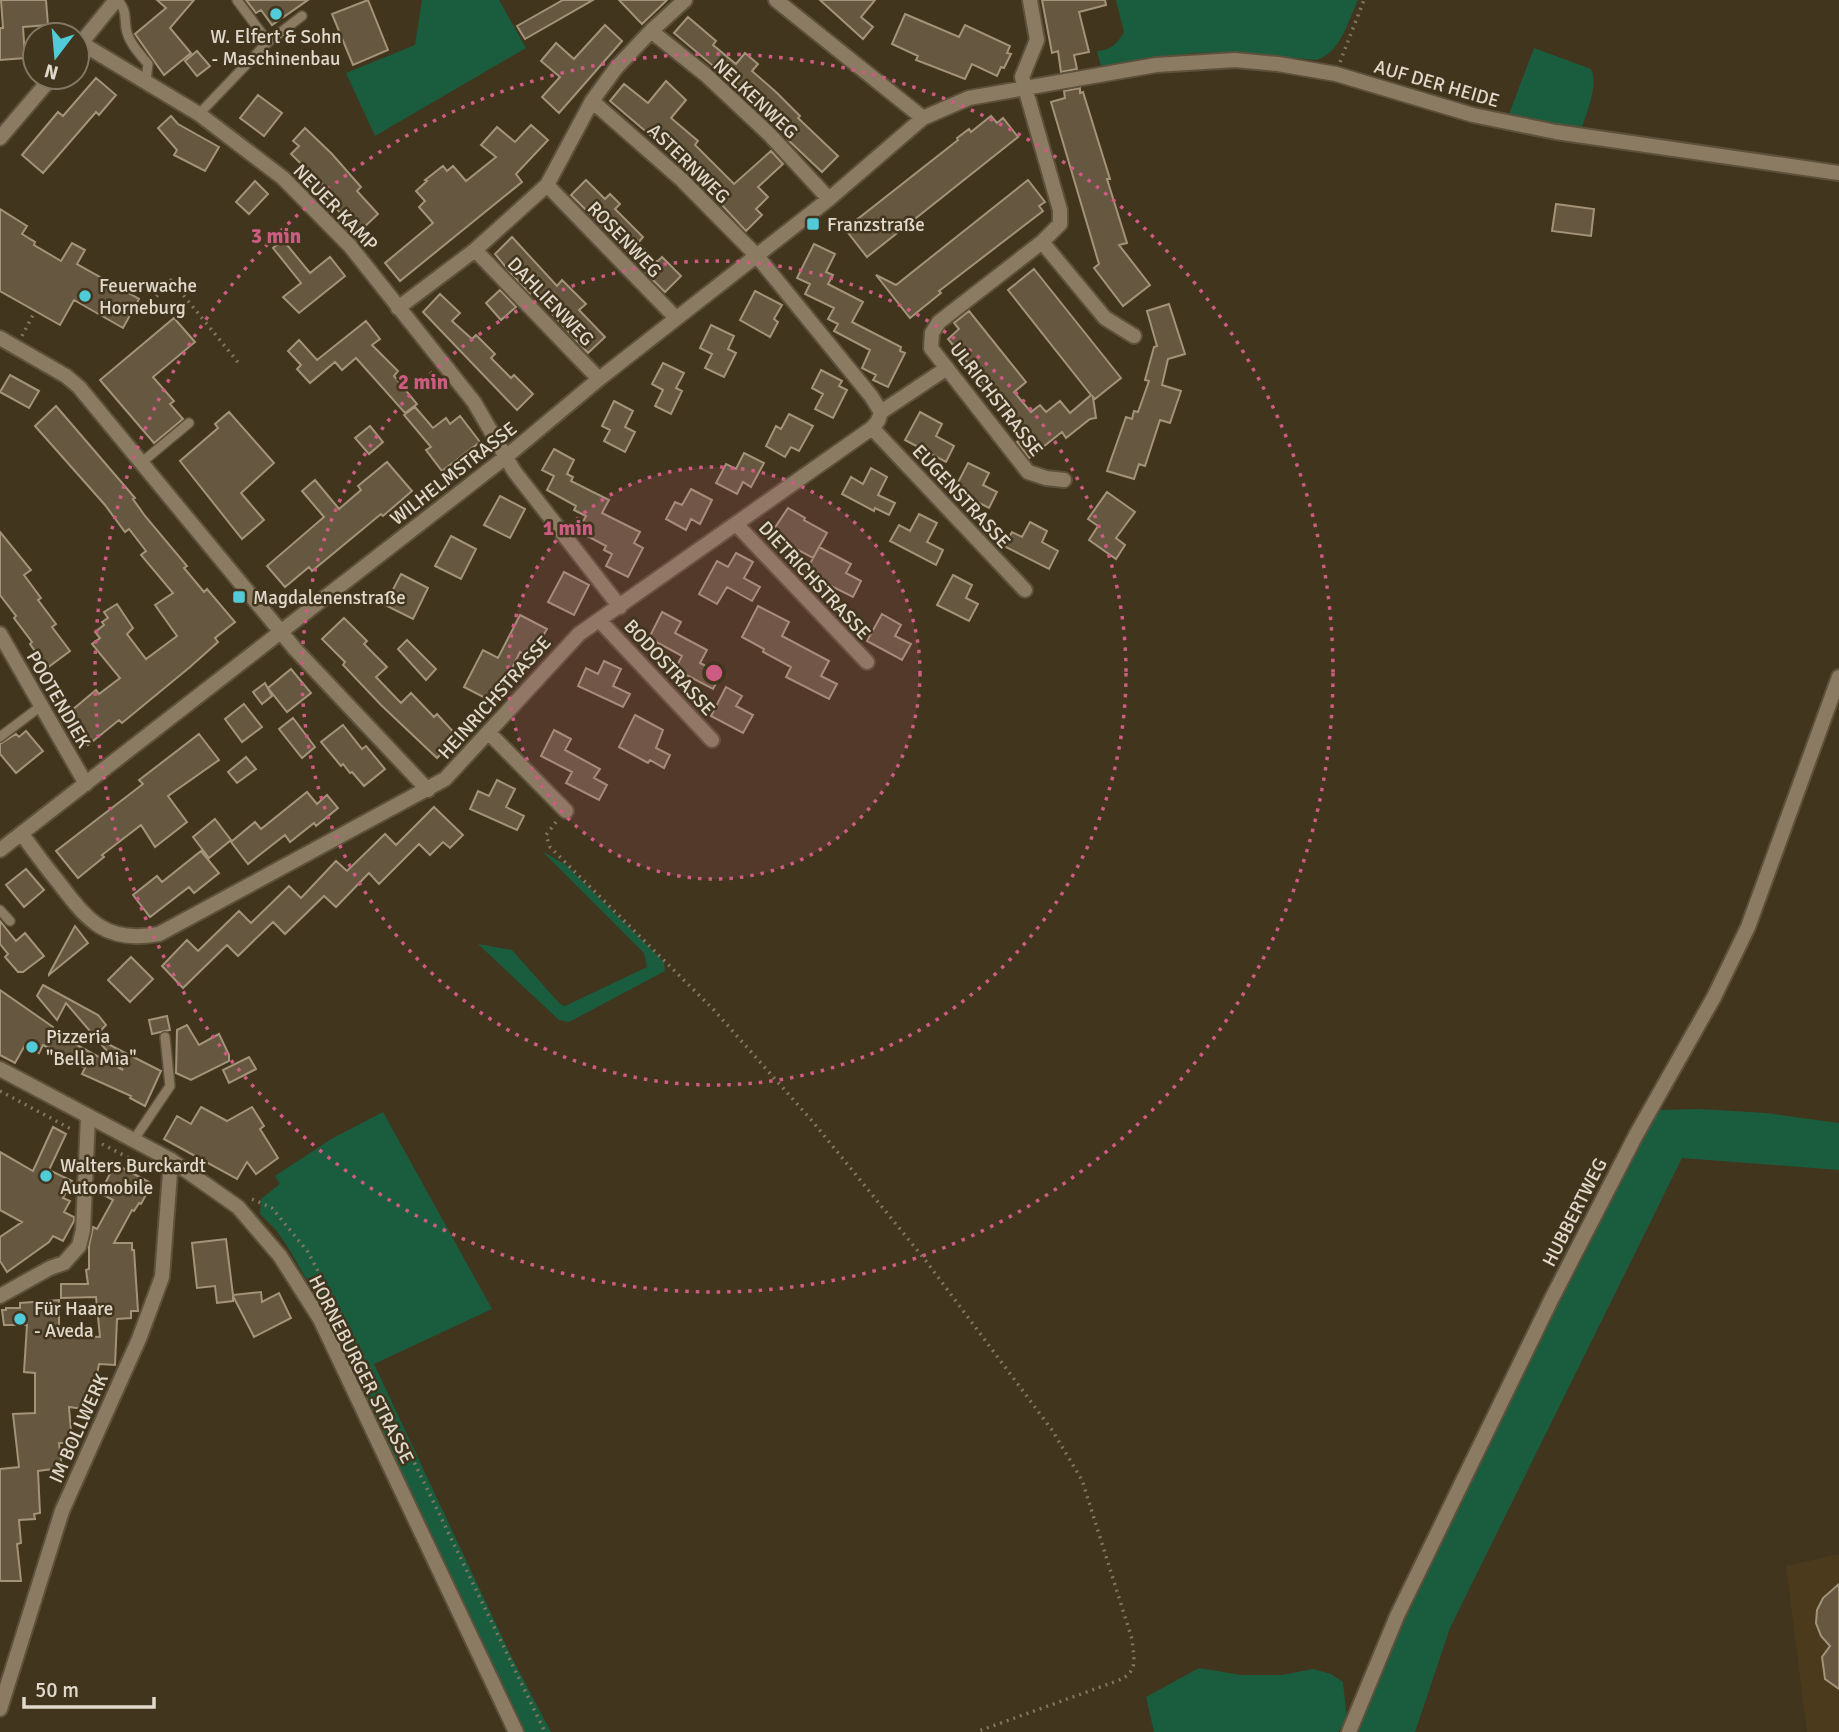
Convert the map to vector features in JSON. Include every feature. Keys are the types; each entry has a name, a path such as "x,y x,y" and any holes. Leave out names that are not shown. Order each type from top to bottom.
{"street":[{"path":"91,31 117,0"},
{"path":"398,308 475,250 547,186 593,101 616,68 685,0"},
{"path":"776,0 923,118"},
{"path":"1025,89 1022,77 1037,40 1030,0"},
{"name":"NELKENWEG","path":"651,32 706,75 769,134 829,199"},
{"name":"NEUER KAMP","path":"91,52 146,81 199,114 283,178 350,246 474,402 514,471 620,607"},
{"name":"AUF DER HEIDE","path":"923,118 970,98 1156,65 1235,60 1336,74 1473,115 1542,129 1839,173"},
{"name":"ULRICHSTRASSE","path":"1025,89 1060,210 1060,225 939,322 932,333 931,348 1028,472 1063,480"},
{"path":"0,138 40,91"},
{"name":"ASTERNWEG","path":"593,101 682,180 757,256"},
{"name":"WILHELMSTRASSE","path":"0,850 507,456 676,318 829,199 923,118"},
{"name":"ROSENWEG","path":"547,186 676,318"},
{"path":"1042,242 1105,318 1134,336"},
{"name":"DAHLIENWEG","path":"475,250 599,380"},
{"path":"757,256 871,396 881,412"},
{"path":"0,338 66,376 79,387 280,630 428,790"},
{"name":"HEINRICHSTRASSE","path":"22,834 83,915 101,928 123,936 159,934 445,779 579,634 872,428 881,412 947,368"},
{"name":"EUGENSTRASSE","path":"872,428 1025,590"},
{"name":"DIETRICHSTRASSE","path":"736,524 867,662"},
{"name":"BODOSTRASSE","path":"600,621 712,740"},
{"name":"POOTENDIEK","path":"0,634 86,784"},
{"name":"HUBBERTWEG","path":"1349,1732 1397,1616 1552,1298 1636,1135 1714,997 1748,927 1839,677"},
{"path":"489,733 566,811"},
{"name":"HORNEBURGER STRASSE","path":"0,1069 170,1160 238,1207 280,1256 320,1320 516,1732"},
{"path":"0,1296 50,1268 64,1264 79,1246 83,1230 88,1117"},
{"name":"IM BOLLWERK","path":"0,1709 62,1511 139,1339 162,1277 170,1160"}],"lane":[{"path":"117,0 127,12 126,29 132,45 148,64 146,81"},
{"path":"237,0 268,42"},
{"path":"199,114 268,42 302,16"},
{"path":"141,463 189,423"},
{"path":"0,737 41,706"},
{"path":"0,910 10,921"},
{"path":"133,1141 170,1086 165,1038"}],"path":[{"path":"1336,74 1364,0"},
{"path":"146,307 171,280 241,366"},
{"path":"16,347 34,313"},
{"path":"566,811 546,835 550,847 714,1010 813,1122 926,1261 1052,1430 1082,1480 1132,1639 1132,1670 1128,1676 1117,1681 976,1732"},
{"path":"252,1199 272,1208 308,1252 369,1369 545,1732"}],"shaded area":[{"path":"1839,1554 1839,1732 1807,1732 1786,1566"}],"green space":[{"path":"422,0 499,0 526,48 375,136 346,73 415,45"},
{"path":"1116,0 1358,0 1337,44 1324,57 1316,60 1234,52 1193,53 1101,67 1097,51 1113,46 1124,32"},
{"path":"1534,48 1591,69 1593,91 1581,131 1508,117"},
{"path":"542,851 566,865 664,963 665,971 569,1022 559,1020 478,944 512,950 560,1004 565,1006 647,967 644,953"},
{"path":"1700,1109 1766,1113 1839,1123 1839,1170 1682,1158 1450,1628 1415,1732 1354,1732 1377,1673 1556,1300 1657,1110"},
{"path":"383,1112 492,1309 374,1364 511,1656 551,1732 517,1732 416,1518 329,1319 289,1249 276,1230 260,1214 261,1199 280,1184 275,1176 333,1138"},
{"path":"1199,1668 1241,1675 1282,1675 1313,1669 1331,1674 1343,1682 1347,1720 1338,1732 1154,1732 1146,1697"}],"building":[{"path":"1,0 46,0 48,21 21,21 21,58 0,60 0,28 3,28"},
{"path":"157,0 194,0 170,28 191,53 164,75 135,34 166,8"},
{"name":"W. Elfert & Sohn - Maschinenbau","path":"246,0 308,0 272,25 261,10 256,13"},
{"path":"368,0 388,50 353,65 332,14"},
{"path":"563,0 593,0 525,39 517,26"},
{"path":"619,0 667,0 642,24"},
{"path":"820,0 875,0 861,17 873,27 863,39"},
{"path":"1042,0 1105,0 1106,5 1079,12 1089,52 1074,55 1077,69 1061,72 1058,51 1052,53"},
{"path":"905,14 959,37 965,25 1010,46 1007,53 1011,54 997,76 972,64 965,79 916,60 918,56 892,44"},
{"path":"688,17 716,41 713,45 736,64 745,53 758,64 752,71 838,156 822,172 786,138 788,129 674,33"},
{"path":"605,25 622,41 559,113 542,97 560,77 541,61 556,43 574,59"},
{"path":"197,51 210,66 197,76 185,61"},
{"path":"96,78 116,95 99,115 96,112 43,173 22,155 58,112 63,116 85,91 91,91 91,84"},
{"path":"666,81 686,100 671,118 698,141 695,145 734,184 771,151 783,164 758,187 768,197 756,209 762,215 746,231 684,164 610,101 624,84 648,103"},
{"path":"1080,88 1110,179 1107,179 1127,243 1119,245 1150,285 1123,306 1094,268 1099,264 1051,102 1065,98 1064,91"},
{"path":"258,95 282,113 264,136 240,118"},
{"path":"171,116 178,124 219,147 205,171 174,155 177,150 158,128"},
{"path":"991,116 997,123 1003,118 1018,137 867,257 845,229 958,140 957,138 969,129 971,132"},
{"path":"531,125 548,140 516,174 522,182 400,281 385,263 433,223 419,207 425,201 416,191 427,181 425,180 443,166 447,171 453,166 466,181 496,157 481,145 497,127 515,142"},
{"path":"305,128 361,187 357,191 378,214 359,232 318,190 323,185 291,154 299,146 293,141"},
{"path":"586,180 605,199 610,194 620,204 615,209 643,237 638,243 657,262 662,257 681,276 665,292 571,195"},
{"path":"1028,180 1045,202 1039,206 1043,211 939,291 941,293 910,318 876,275 896,285"},
{"path":"255,181 268,194 249,214 236,202"},
{"path":"1556,204 1594,209 1591,236 1552,231"},
{"path":"0,209 27,226 22,234 35,242 34,245 61,261 72,243 85,250 77,264 139,299 123,328 74,300 60,325 0,291"},
{"path":"512,237 557,286 562,280 586,304 579,310 605,337 588,353 495,254"},
{"path":"283,240 310,273 330,257 345,276 299,313 283,297 301,283 273,248"},
{"path":"814,244 835,254 826,272 833,275 828,284 863,302 852,322 901,347 900,351 905,353 888,387 873,380 876,375 862,368 870,350 834,331 838,324 828,319 834,308 805,294 810,284 797,278"},
{"path":"1034,269 1121,378 1095,399 1093,397 1096,418 1090,419 1066,438 1062,432 1029,458 1017,442 1023,437 1014,426 1017,424 967,366 969,364 948,339 959,329 954,323 969,311 1026,382 1014,392 1031,412 1040,405 1046,412 1060,401 1070,413 1091,395 1008,290"},
{"path":"500,290 516,307 501,320 486,303"},
{"path":"755,291 782,305 774,319 778,322 770,337 740,320"},
{"path":"440,294 460,313 452,321 472,339 476,335 495,354 491,358 511,378 514,375 533,394 517,410 423,312"},
{"path":"1169,304 1185,354 1168,359 1162,385 1181,391 1170,423 1160,420 1145,466 1139,464 1134,479 1107,471 1126,417 1132,419 1134,411 1138,412 1149,381 1145,380 1154,347 1157,346 1147,311"},
{"path":"174,318 195,342 153,377 174,401 170,404 183,419 154,443 100,380"},
{"path":"366,321 380,339 372,345 398,371 394,376 417,404 405,413 356,358 342,370 335,362 310,383 297,369 301,365 288,351 299,340 317,360"},
{"path":"711,325 734,336 728,349 736,353 724,377 705,368 712,354 700,348"},
{"path":"663,363 684,373 676,388 682,391 671,414 655,406 663,390 652,384"},
{"path":"821,370 842,381 839,386 847,390 833,418 815,409 823,394 812,388"},
{"path":"10,375 39,391 29,408 0,392"},
{"path":"614,401 633,411 625,427 635,432 625,452 604,441 610,430 602,426"},
{"path":"56,406 135,498 133,499 145,516 187,566 184,568 204,592 207,589 235,622 215,638 218,642 190,667 122,723 119,720 88,745 65,716 96,690 99,694 120,678 92,644 100,638 95,632 108,618 104,612 117,604 133,628 127,634 146,659 177,636 155,605 173,593 141,555 146,551 129,529 125,532 105,505 35,426"},
{"path":"415,407 433,428 446,418 450,424 460,416 480,442 442,471 426,450 431,447 404,415"},
{"path":"229,412 274,463 241,493 264,520 242,539 180,461 218,428 215,424"},
{"path":"920,412 942,424 936,436 954,446 946,462 905,440"},
{"path":"789,414 813,426 799,451 791,447 785,457 766,446 776,426 781,429"},
{"path":"370,426 383,442 369,454 355,438"},
{"path":"554,449 574,460 567,474 573,477 571,481 609,500 602,513 640,532 634,543 643,548 628,577 606,566 612,554 604,550 606,546 578,531 586,516 574,510 576,506 547,490 554,476 542,470"},
{"path":"744,453 764,463 751,487 743,482 737,494 716,483 726,464 736,469"},
{"path":"387,462 412,491 312,571 309,567 285,587 267,566 324,517 302,491 315,480 339,509 361,490 358,486"},
{"path":"968,463 989,473 983,485 997,492 989,508 954,490"},
{"path":"871,468 887,477 878,495 895,503 889,515 875,508 874,511 842,494 851,477 863,484"},
{"path":"691,489 712,500 700,524 691,519 686,530 666,519 675,502 682,505"},
{"path":"1107,492 1135,512 1116,538 1125,545 1116,559 1089,540 1098,526 1088,519"},
{"path":"500,496 525,509 510,538 484,525"},
{"path":"788,508 827,533 813,558 770,535"},
{"path":"919,514 937,523 927,542 943,550 936,565 890,541 899,525 910,531"},
{"path":"1030,522 1047,531 1042,542 1058,551 1049,569 1004,546 1012,532 1022,537"},
{"path":"0,532 31,570 24,575 56,624 52,627 70,651 47,668 0,595"},
{"path":"451,536 476,549 461,579 435,566"},
{"path":"819,547 851,564 846,573 861,581 853,597 805,573"},
{"path":"736,553 753,562 744,578 760,587 752,601 727,587 717,604 699,594 717,561 728,567"},
{"path":"564,572 589,585 574,615 548,602"},
{"path":"401,574 428,588 413,619 385,605"},
{"path":"953,575 972,585 966,598 978,604 969,621 937,605"},
{"path":"758,606 789,622 782,636 829,661 821,676 837,684 829,699 786,677 791,667 742,637"},
{"path":"662,612 681,622 675,633 707,650 700,663 721,674 713,689 675,669 682,656 649,638"},
{"path":"882,614 901,625 895,636 911,644 902,660 867,641"},
{"path":"520,615 547,629 531,658 520,652 495,703 464,687 483,650 498,658"},
{"path":"344,618 367,641 364,644 387,667 376,677 401,703 411,693 434,717 437,714 458,737 437,758 381,705 322,639"},
{"path":"407,640 436,669 426,680 398,649"},
{"path":"604,661 621,669 613,686 630,694 623,707 578,686 586,668 598,674"},
{"path":"291,669 311,693 287,712 268,688"},
{"path":"265,683 272,696 262,704 253,692"},
{"path":"726,687 742,696 736,706 753,715 743,733 711,716"},
{"path":"244,704 262,727 242,742 225,719"},
{"path":"635,715 663,730 656,748 670,755 664,768 650,760 648,763 619,747"},
{"path":"293,718 315,747 302,758 279,729"},
{"path":"343,725 362,749 366,746 385,769 364,786 343,764 341,766 321,742"},
{"path":"554,730 571,739 565,750 600,769 594,778 607,785 599,800 566,783 572,772 541,756"},
{"path":"26,731 43,751 16,773 0,754 0,744 16,734 19,737"},
{"path":"199,734 219,760 168,796 187,822 155,847 141,825 102,855 104,857 78,878 56,851 143,784 139,780"},
{"path":"246,757 256,769 237,783 228,772"},
{"path":"497,780 515,789 506,807 524,816 517,830 470,809 478,791 489,796"},
{"path":"307,792 317,804 327,795 338,808 290,842 285,835 248,864 231,842 255,822 261,829"},
{"path":"434,807 463,835 450,848 443,842 430,855 419,844 379,884 369,873 336,907 324,896 285,934 273,922 238,956 227,945 183,988 162,966 187,940 198,951 239,911 251,923 289,886 301,898 336,861 347,871 385,834 396,845"},
{"path":"215,819 231,840 209,858 193,837"},
{"path":"201,851 219,873 194,893 189,887 150,917 133,895 157,876 162,882"},
{"path":"26,869 44,890 24,907 6,885"},
{"path":"0,921 16,941 25,933 44,956 23,972 18,972 5,957 8,954 0,944"},
{"path":"75,926 88,943 49,975 49,974"},
{"path":"131,957 153,979 130,1002 108,980"},
{"path":"43,985 98,1015 106,1025 95,1037 66,1003 57,1020 37,996"},
{"path":"0,990 53,1027 51,1031 123,1070 96,1038 161,1071 145,1106 130,1098 131,1096 82,1074 85,1068 43,1045 39,1053 25,1045 15,1063 0,1055"},
{"path":"167,1016 170,1030 152,1034 149,1020"},
{"path":"187,1025 199,1045 219,1034 229,1061 191,1080 176,1073 177,1030"},
{"path":"249,1057 256,1069 229,1083 223,1070"},
{"path":"201,1107 227,1121 252,1107 264,1126 260,1129 278,1158 256,1174 247,1162 237,1179 164,1139 177,1116 191,1124"},
{"path":"53,1127 66,1134 49,1170 72,1181 63,1198 70,1201 64,1212 74,1217 74,1221 63,1241 53,1236 49,1242 7,1272 0,1261 0,1237 22,1222 0,1210 0,1152 33,1171"},
{"path":"115,1164 149,1182 146,1187 149,1189 141,1204 132,1210 114,1243 132,1243 138,1311 131,1311 131,1318 117,1319 115,1365 99,1364 90,1410 69,1407 72,1443 59,1443 62,1468 38,1471 40,1513 34,1514 35,1519 19,1520 21,1543 17,1544 21,1581 0,1581 0,1469 19,1467 13,1414 35,1413 35,1373 24,1372 27,1325 4,1325 2,1310 20,1308 20,1303 59,1300 59,1335 100,1337 96,1297 61,1298 61,1284 88,1284 86,1270 89,1269 89,1246 93,1227 97,1229 113,1200 100,1193"},
{"path":"226,1239 233,1295 261,1292 262,1302 279,1293 291,1318 254,1337 233,1296 233,1301 217,1303 215,1286 197,1288 192,1243"},
{"path":"1839,1584 1839,1689 1825,1679 1822,1657 1830,1646 1821,1636 1816,1623 1817,1610 1823,1598"}],"place":[{"name":"W. Elfert & Sohn - Maschinenbau","path":"276,14"},
{"name":"Franzstraße","path":"813,224"},
{"name":"Feuerwache Horneburg","path":"85,296"},
{"name":"Magdalenenstraße","path":"239,597"},
{"name":"Pizzeria \"Bella Mia\"","path":"32,1047"},
{"name":"Walters Burckardt Automobile","path":"46,1176"},
{"name":"Für Haare - Aveda","path":"20,1319"}]}
